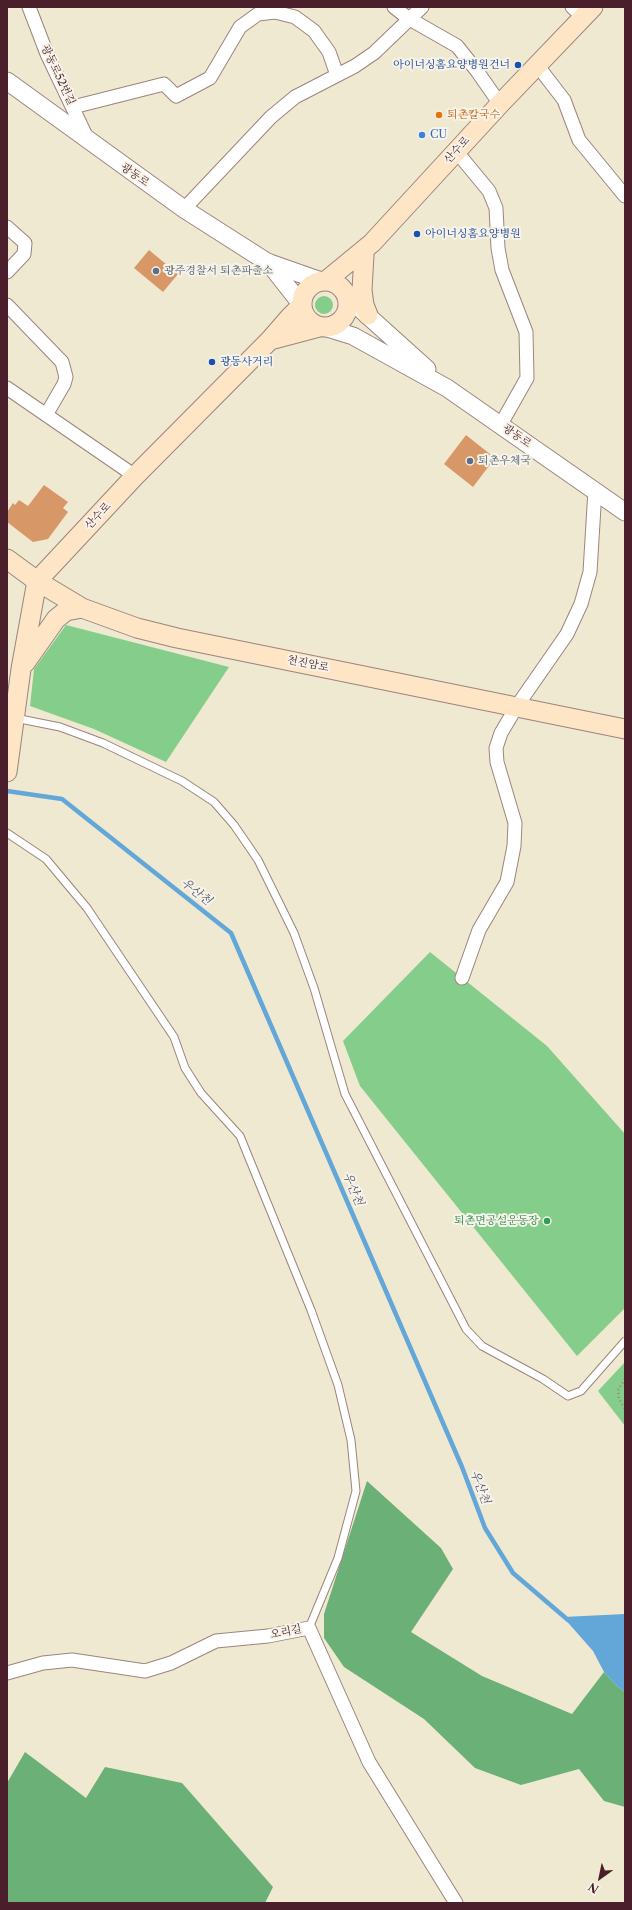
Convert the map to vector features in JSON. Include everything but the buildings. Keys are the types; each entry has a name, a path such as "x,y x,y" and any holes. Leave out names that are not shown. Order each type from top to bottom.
{"main road":[{"name":"산수로","path":"368,249 456,151 537,65 582,10"},
{"path":"324,281 368,249"},
{"path":"270,340 323,327 334,326 345,317 348,311 346,294 368,249"},
{"path":"368,249 362,290 364,305 368,315"},
{"path":"323,327 307,319 301,305 303,296 307,289 314,283 324,281 337,284 346,294"},
{"name":"산수로","path":"37,581 135,476 270,340 301,305"},
{"name":"천진암로","path":"7,559 37,581 82,608 137,628 177,638 625,728"},
{"path":"7,772 12,726 37,581"},
{"path":"21,669 56,619 66,611 82,608"}],"street":[{"name":"광동로52번길","path":"29,7 47,54 89,142"},
{"path":"394,7 408,18 457,46 500,104"},
{"path":"184,209 271,117 295,97 355,66 374,53 408,18 422,7"},
{"path":"73,107 164,84 176,96 210,78 240,27 258,14 275,12 295,16 314,31 329,52 337,74"},
{"path":"537,65 564,100 579,140 625,196"},
{"name":"광동로","path":"7,81 89,142 184,209 268,262"},
{"path":"456,151 489,191 496,208 498,248 502,270 526,332 527,378 501,424"},
{"path":"7,227 25,243 24,254 7,272"},
{"path":"268,262 324,281"},
{"path":"268,262 301,305"},
{"path":"346,294 447,388"},
{"path":"7,305 62,362 66,377 64,384 46,415"},
{"path":"323,327 353,336 447,388"},
{"path":"7,388 135,476"},
{"name":"광동로","path":"447,388 501,424 625,512"},
{"path":"462,978 479,930 507,882 514,846 515,823 497,762 496,748 501,733 567,634 580,604 590,572 595,490"},
{"name":"오리길","path":"7,1673 12,1673 43,1663 72,1660 145,1671 171,1663 216,1641 268,1636 309,1628 369,1762 456,1903"}],"lane":[{"path":"12,726 60,727 102,743 182,781 214,802 234,825 258,860 294,933 314,988 345,1094 466,1329 482,1346 543,1379 568,1396 581,1392 625,1341"},
{"path":"7,832 46,859 87,908 174,1037 185,1068 201,1093 240,1136 311,1310 338,1385 351,1440 356,1491 338,1558 309,1628"}],"path":[{"path":"625,1379 618,1390 619,1399 625,1409"}],"green space":[{"path":"324,296 330,299 333,305 330,311 324,314 318,311 315,305 318,299"},
{"path":"66,625 229,667 166,762 94,729 30,706 34,669"},
{"name":"퇴촌면공설운동장","path":"430,952 547,1046 625,1134 625,1308 577,1356 360,1086 343,1041"},
{"path":"625,1362 625,1426 598,1391"},
{"path":"367,1481 441,1548 453,1569 411,1632 482,1676 572,1714 604,1672 625,1692 625,1807 604,1801 579,1769 521,1785 475,1768 424,1719 344,1667 324,1638 324,1614"},
{"path":"25,1752 86,1798 105,1767 182,1783 273,1887 265,1903 7,1903 7,1783"}],"water":[{"path":"625,1614 625,1692 604,1672 593,1651 563,1617"}],"waterway":[{"name":"우산천","path":"7,791 62,799 231,933 462,1467 485,1528 513,1573 568,1620"}],"place":[{"name":"아이너싱홈요양병원건너","path":"518,65"},
{"name":"퇴촌칼국수","path":"439,115"},
{"name":"CU","path":"422,135"},
{"name":"아이너싱홈요양병원","path":"417,234"},
{"name":"광주경찰서 퇴촌파출소","path":"156,271"},
{"name":"광동사거리","path":"212,362"},
{"name":"퇴촌우체국","path":"470,461"},
{"name":"퇴촌면공설운동장","path":"547,1221"}]}
